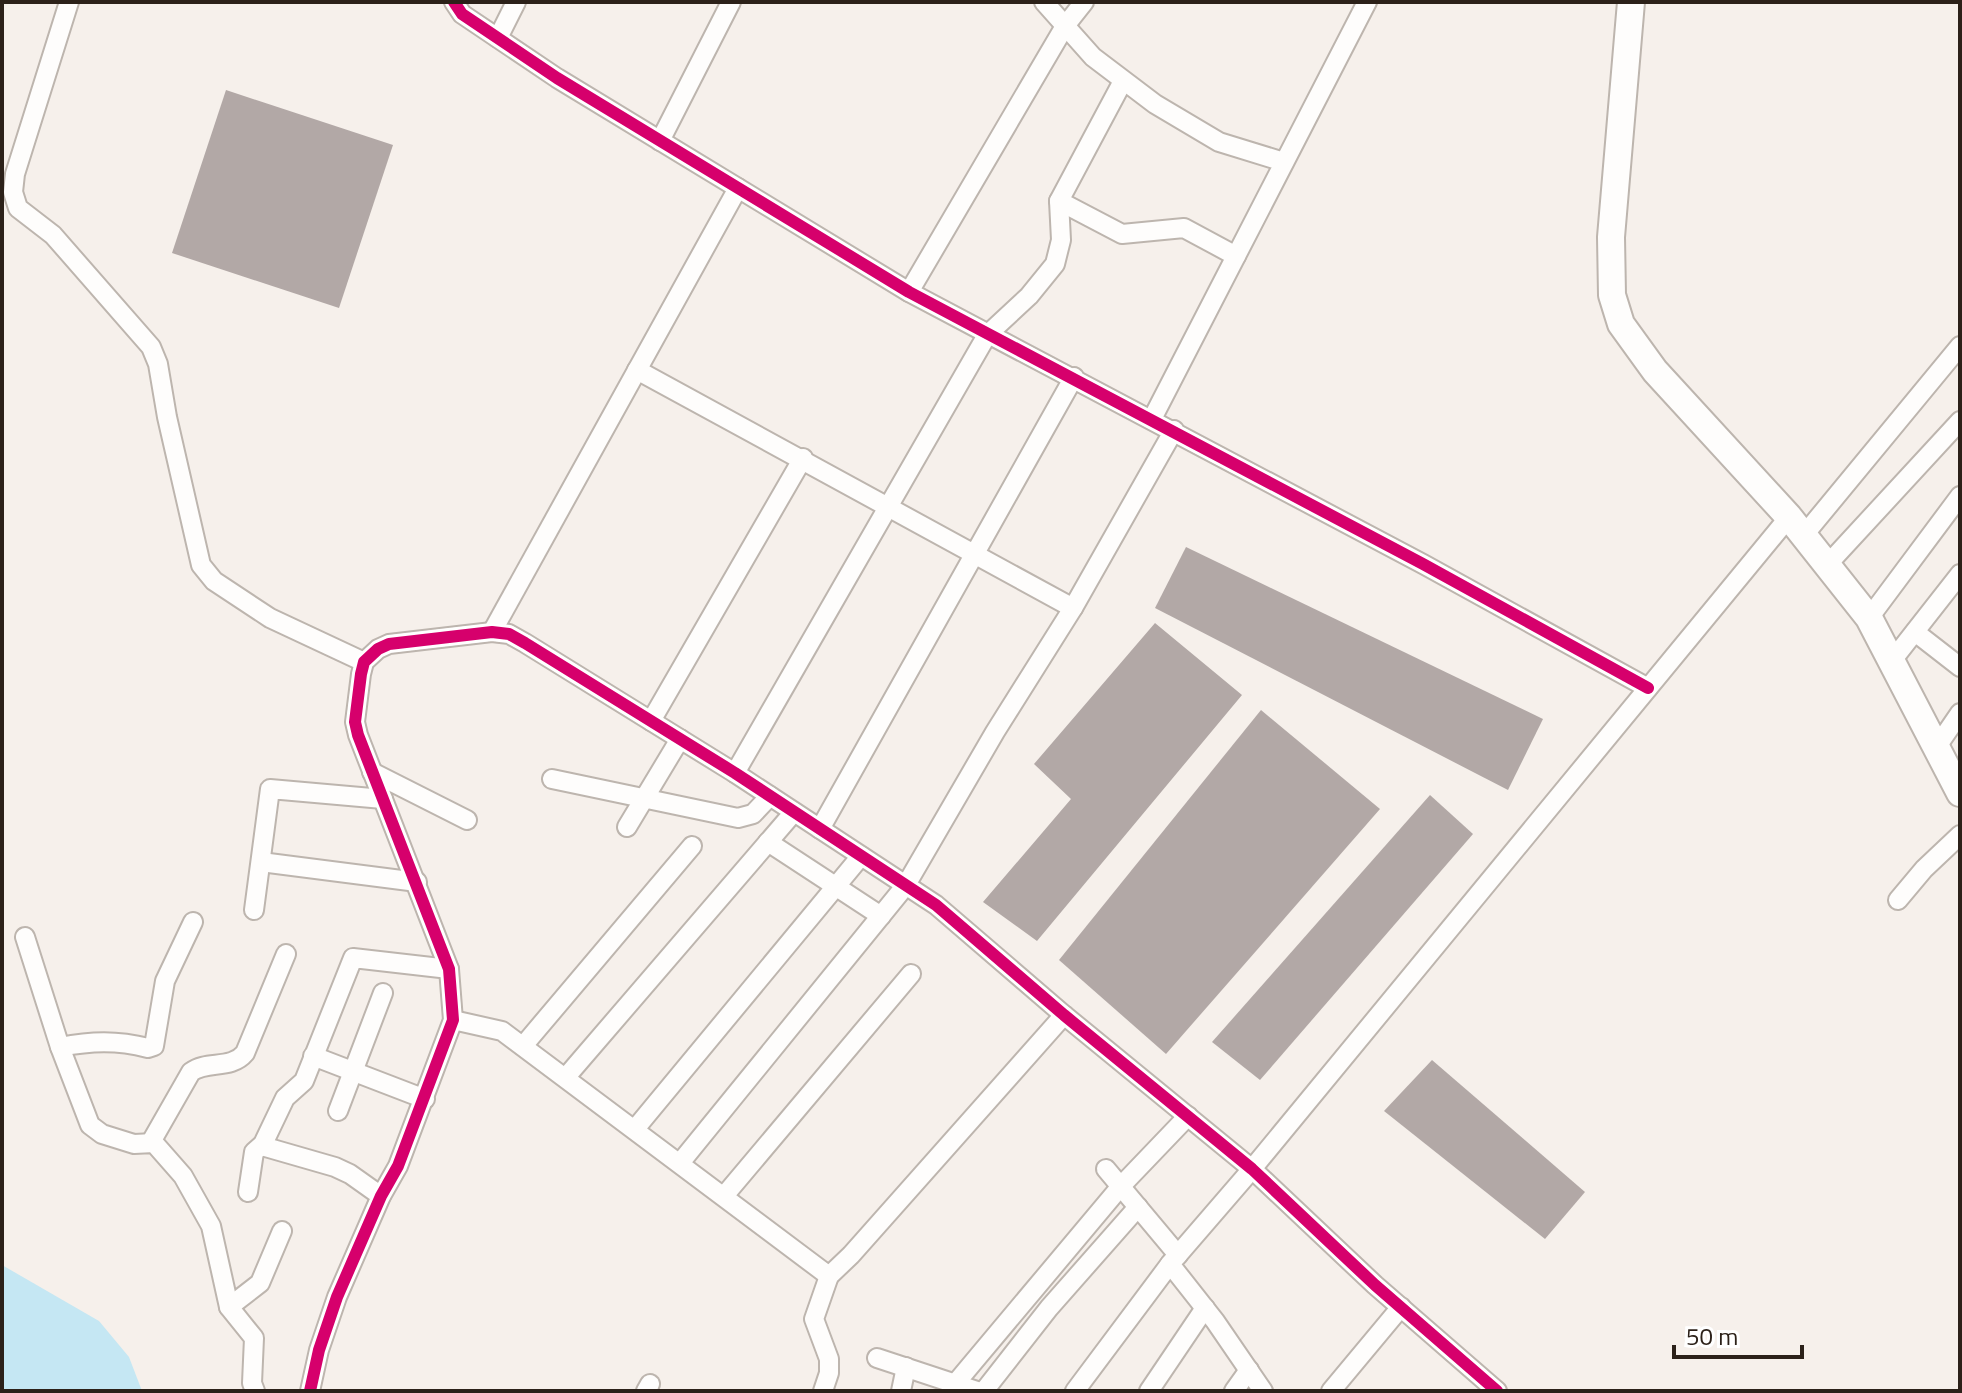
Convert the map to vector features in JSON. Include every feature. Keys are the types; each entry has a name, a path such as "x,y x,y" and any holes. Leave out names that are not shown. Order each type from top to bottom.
{"street":[{"path":"69,2 15,174 13,192 18,208 53,235 151,347 158,364 186,507 201,565 206,573 270,618 364,662"},
{"path":"454,2 462,14 557,78 909,292 1174,430 1648,688"},
{"path":"498,38 516,2"},
{"path":"660,141 731,2"},
{"path":"1044,2 1093,57 1155,104 1219,142 1284,162"},
{"path":"909,292 1065,26 1084,2"},
{"path":"1152,419 1367,2"},
{"path":"1631,2 1611,237 1612,295 1621,324 1655,371 1796,526 1869,618 1891,662 1947,744 1960,793"},
{"path":"735,773 987,335 1029,296 1055,264 1061,240 1059,201 1123,81"},
{"path":"492,632 738,188"},
{"path":"1059,201 1122,234 1184,228 1236,256"},
{"path":"1075,1391 1174,1260 1648,688 1960,346"},
{"path":"637,370 1073,608"},
{"path":"820,829 1074,377"},
{"path":"1828,564 1960,421"},
{"path":"680,1163 906,885 995,732 1073,608 1174,430"},
{"path":"651,721 803,458"},
{"path":"1869,618 1960,496"},
{"path":"1891,662 1915,632 1954,596 1960,574"},
{"path":"310,1391 319,1350 337,1297 381,1196 398,1166 453,1020 449,969 358,735 355,722 364,662 389,644 492,632 509,634 651,721 936,905 1252,1169 1492,1389"},
{"path":"1915,632 1960,667"},
{"path":"1947,744 1960,713"},
{"path":"627,827 680,739"},
{"path":"372,772 467,820"},
{"path":"552,779 738,818 753,814 770,796"},
{"path":"254,910 270,789 383,799"},
{"path":"566,1077 794,812"},
{"path":"1898,900 1924,869 1960,835"},
{"path":"768,842 881,916"},
{"path":"523,1046 692,846"},
{"path":"635,1129 861,856"},
{"path":"261,862 417,882"},
{"path":"60,1047 88,1041 148,1048 154,1046 165,981 193,922"},
{"path":"25,937 60,1047 93,1128 134,1144 151,1142 159,1147 183,1176 206,1213 215,1237 229,1307 254,1338 252,1383 255,1391"},
{"path":"151,1142 191,1072 198,1067 236,1062 245,1053 286,954"},
{"path":"248,1192 253,1155 262,1146 285,1098 304,1081 353,958 449,969"},
{"path":"724,1196 911,974"},
{"path":"338,1111 383,993"},
{"path":"823,1391 829,1373 829,1359 814,1319 829,1276 1064,1015"},
{"path":"453,1020 502,1031 829,1276"},
{"path":"313,1056 425,1099"},
{"path":"955,1384 1121,1186 1188,1116"},
{"path":"262,1146 335,1167 381,1196"},
{"path":"1106,1169 1138,1207 1263,1391"},
{"path":"984,1391 1049,1308 1138,1207"},
{"path":"229,1307 260,1283 282,1231"},
{"path":"1331,1391 1401,1307"},
{"path":"1149,1391 1205,1308"},
{"path":"877,1358 977,1391"},
{"path":"901,1391 906,1367"},
{"path":"1234,1391 1249,1370"}],"water":[{"path":"2,1265 99,1321 129,1357 142,1391 2,1391"}],"building":[{"path":"226,90 393,145 339,308 172,253"},
{"path":"1186,547 1543,719 1508,790 1155,608"},
{"path":"1155,623 1242,695 1037,941 983,902 1071,799 1034,764"},
{"path":"1261,710 1380,809 1166,1054 1059,960"},
{"path":"1430,795 1473,834 1260,1080 1212,1042"},
{"path":"1432,1060 1585,1192 1545,1239 1384,1111"}],"cycle path":[{"path":"454,2 462,14 557,78 909,292 1423,564 1648,688"},
{"path":"310,1391 319,1350 337,1297 381,1196 398,1166 453,1020 449,969 358,735 355,722 361,674 364,662 389,644 492,632 509,634 525,643 735,773 936,905 1252,1169 1375,1285 1497,1391"}]}
